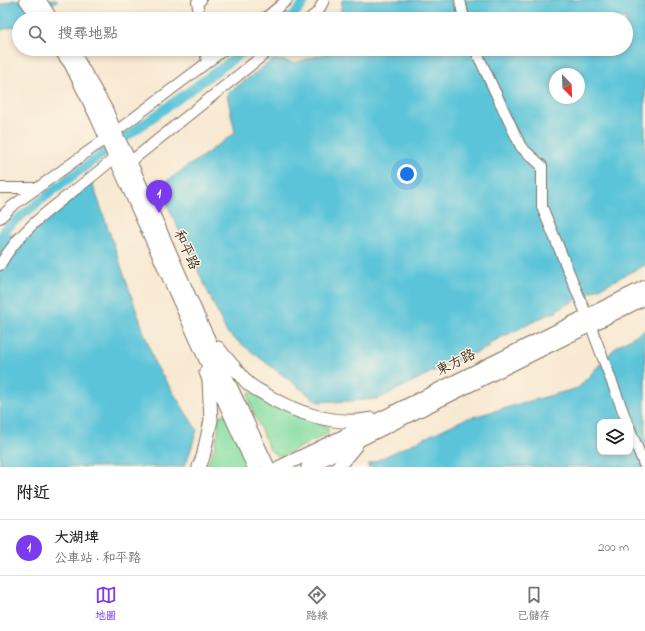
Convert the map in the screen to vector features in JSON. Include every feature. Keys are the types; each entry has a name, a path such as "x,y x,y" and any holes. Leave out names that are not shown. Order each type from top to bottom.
{"main road":[{"path":"26,0 39,12"},
{"path":"39,0 43,12"},
{"name":"和平路","path":"65,56 97,117 112,137 121,156 197,328 254,467"},
{"name":"和平路","path":"75,56 106,110 112,137"},
{"name":"東方路","path":"308,467 589,320 645,287"},
{"name":"東方路","path":"280,467 589,320 645,298"},
{"path":"197,328 250,385 276,402 294,410 331,420 346,422 364,421 388,415"},
{"path":"197,328 209,380 210,396 210,420 203,457 199,467"},
{"name":"和平路","path":"197,328 268,467"},
{"path":"338,467 359,440"}],"lane":[{"path":"199,12 197,2 201,0"},
{"path":"272,12 287,0"},
{"path":"318,12 324,0"},
{"path":"460,0 463,12"},
{"path":"206,56 207,62"},
{"path":"0,218 11,207 37,188 112,137 215,56"},
{"path":"0,265 7,252 27,229 59,202 261,56"},
{"path":"478,56 521,147 542,166 542,206 589,320 626,419"},
{"path":"0,188 37,188"},
{"path":"633,437 645,467"}],"green space":[{"path":"250,392 327,426 329,433 282,456 276,455 270,450 254,414 248,396"},
{"path":"226,414 250,467 206,467 214,449 218,433 219,416"}],"water":[{"path":"13,0 58,0 42,12 12,12 12,27 0,30 0,5"},
{"path":"342,0 645,0 645,265 556,310 557,312 549,314 488,344 490,347 446,365 378,399 318,402 227,333 159,187 235,133 227,94 274,59 294,63 317,56 633,56 633,12 341,12"},
{"path":"92,182 155,364 197,430 187,461 183,467 0,467 0,231 23,237"},
{"path":"645,330 645,467 368,467 369,464 465,419 578,388 617,346"}],"waterway":[{"path":"296,12 306,0"},
{"path":"0,240 5,229 64,182 237,56"}],"place":[{"name":"大湖埤","path":"159,213"}]}
